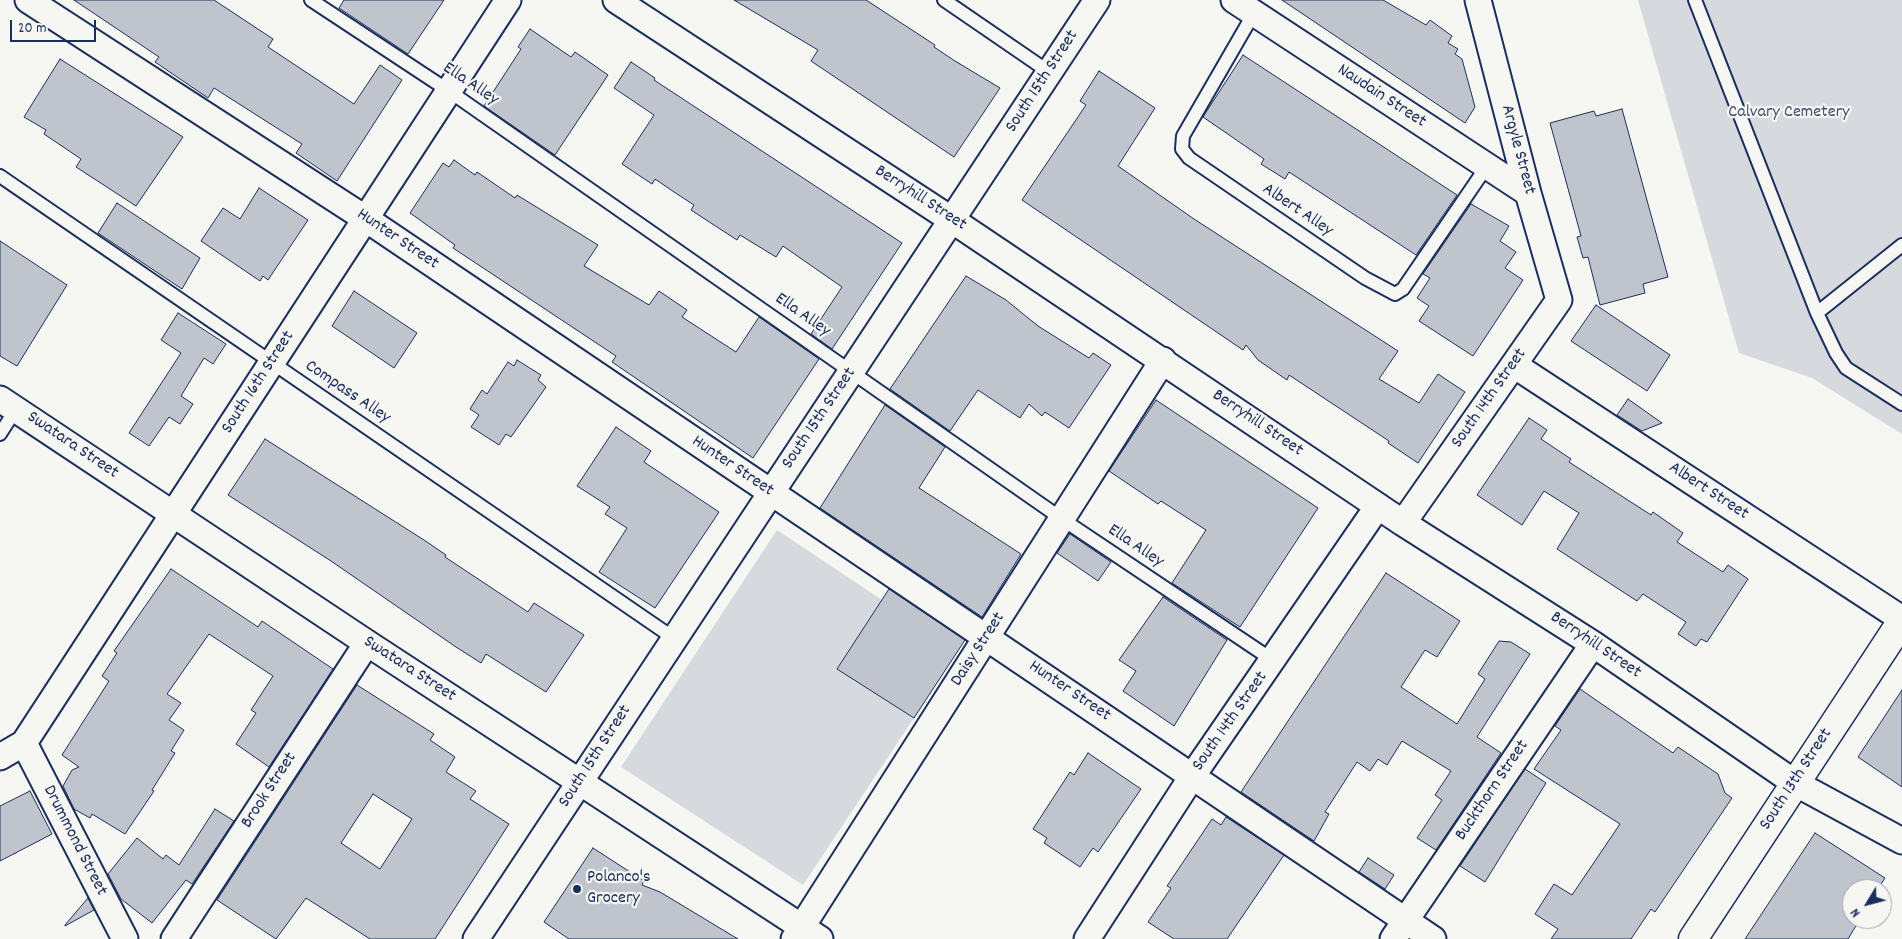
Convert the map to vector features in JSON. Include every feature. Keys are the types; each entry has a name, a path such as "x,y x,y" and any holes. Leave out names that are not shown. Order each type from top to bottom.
{"main road":[{"name":"South 13th Street","path":"1693,939 1902,620"}],"street":[{"name":"Hunter Street","path":"28,0 366,219 770,494 1194,775 1399,930 1433,939"},
{"name":"South 16th Street","path":"0,757 24,743 508,0"},
{"name":"Berryhill Street","path":"616,0 1163,360 1403,523 1593,644 1795,783 1902,841"},
{"name":"South 15th Street","path":"476,939 1097,0"},
{"name":"Argyle Street","path":"1478,0 1528,193 1559,300"},
{"name":"Naudain Street","path":"1244,6 1528,193"},
{"name":"South 14th Street","path":"1403,523 1559,300"},
{"name":"Daisy Street","path":"805,935 987,637 1163,360"},
{"name":"Albert Street","path":"1514,365 1902,620"},
{"name":"Swatara Street","path":"8,404 367,643 580,781 805,935"},
{"name":"South 14th Street","path":"1086,939 1194,775 1274,661 1378,506"},
{"name":"Brook Street","path":"174,939 367,643"},
{"name":"Buckthorn Street","path":"1399,930 1593,644"},
{"name":"Drummond Street","path":"24,743 125,939"}],"lane":[{"name":"Ella Alley","path":"311,0 449,91 1062,519 1274,661"},
{"path":"944,0 1049,72"},
{"path":"1695,0 1817,313 1836,353 1846,368 1902,404"},
{"name":"Albert Alley","path":"1244,6 1184,136 1182,149 1189,158 1365,278 1395,294 1403,289 1487,166"},
{"name":"Compass Alley","path":"0,176 675,639"},
{"path":"1817,313 1902,245"},
{"path":"0,434 8,404"}],"green space":[{"name":"Calvary Cemetery","path":"1638,0 1902,0 1902,434 1812,378 1739,353"},
{"path":"777,530 882,600 837,669 914,718 803,885 621,767"}],"building":[{"path":"74,0 214,0 273,39 268,47 354,104 380,65 402,80 337,181 296,153 302,144 214,88 208,98 155,62 159,57"},
{"path":"344,0 444,0 408,54 339,8"},
{"path":"734,0 866,0 935,45 934,47 955,61 1000,88 954,157 811,61 818,50"},
{"path":"1282,0 1383,0 1426,25 1430,20 1452,36 1448,43 1458,49 1455,54 1462,59 1475,107 1465,123"},
{"path":"530,29 571,57 575,52 608,75 555,155 484,106 521,49 518,47"},
{"path":"1243,55 1457,195 1416,255 1289,172 1285,179 1261,164 1264,159 1203,117"},
{"path":"60,59 183,137 136,206 76,167 81,159 44,134 46,130 24,117"},
{"path":"631,62 655,78 654,80 902,243 832,349 811,334 842,287 783,246 776,257 740,235 737,240 691,210 694,205 655,179 652,184 622,164 654,115 614,88"},
{"path":"1099,71 1155,108 1118,166 1194,219 1398,351 1379,379 1419,403 1438,374 1465,392 1418,463 1388,443 1389,441 1289,375 1287,380 1258,360 1246,345 1243,350 1022,200 1086,105 1080,101"},
{"path":"1622,109 1668,277 1643,284 1645,293 1600,305 1588,257 1583,258 1577,237 1581,236 1550,123 1594,111 1596,116"},
{"path":"454,160 475,175 477,172 515,198 517,195 598,245 584,266 649,305 659,291 687,310 682,317 736,352 759,317 819,359 753,458 612,362 616,356 453,248 455,245 410,213 443,163 449,167"},
{"path":"259,188 308,220 268,280 263,276 260,281 201,241 223,208 240,219"},
{"path":"117,203 200,258 182,289 98,233"},
{"path":"1471,204 1509,226 1500,241 1516,252 1505,268 1523,280 1473,356 1419,321 1429,306 1417,298 1430,278 1423,274"},
{"path":"0,241 67,285 17,366 0,356"},
{"path":"966,276 1006,300 1038,326 1089,358 1093,353 1111,365 1069,428 1045,412 1042,416 1029,404 1020,418 978,390 950,431 890,389"},
{"path":"354,291 417,333 394,368 332,326"},
{"path":"1596,305 1670,355 1647,391 1571,341"},
{"path":"178,313 226,344 213,364 204,358 181,396 193,404 180,424 169,417 149,446 129,433 181,353 161,340"},
{"path":"517,360 541,375 538,380 546,387 511,437 506,434 499,445 471,427 479,415 470,409 482,390 487,394 508,362 514,366"},
{"path":"1628,399 1662,423 1642,431 1617,415"},
{"path":"1156,400 1318,508 1240,627 1172,583 1206,530 1161,501 1158,504 1109,471"},
{"path":"885,405 945,447 919,488 1021,554 982,617 820,508"},
{"path":"1529,418 1547,430 1541,439 1571,459 1569,462 1651,515 1653,512 1683,533 1677,542 1723,572 1728,565 1748,579 1707,642 1701,639 1696,646 1678,634 1686,622 1643,594 1637,601 1557,549 1579,513 1544,491 1522,525 1477,495"},
{"path":"616,427 651,451 644,462 719,512 655,608 599,572 627,528 605,514 610,507 577,486"},
{"path":"265,439 424,540 446,555 445,557 528,612 534,603 584,635 546,692 486,654 481,663 331,561 228,495"},
{"path":"1070,534 1111,562 1098,581 1057,553"},
{"path":"171,569 258,627 262,621 333,669 269,767 236,744 256,713 251,710 273,676 209,634 167,694 181,703 169,720 184,730 171,751 175,753 152,790 154,791 125,834 92,814 90,818 74,809 63,786 72,770 79,767 62,755 109,681 102,676 117,653 114,651"},
{"path":"1386,573 1460,621 1437,657 1425,650 1401,687 1457,724 1485,679 1478,674 1499,641 1511,642 1530,654 1477,737 1501,753 1436,850 1417,838 1442,800 1435,795 1451,771 1402,741 1387,765 1378,759 1370,771 1357,762 1325,812 1329,814 1314,841 1241,792"},
{"path":"889,589 965,640 914,718 837,669"},
{"path":"1163,597 1227,640 1174,726 1123,691 1136,671 1119,660"},
{"path":"357,685 434,734 430,740 455,757 446,772 476,791 470,799 509,824 435,939 370,939 306,898 276,939 217,900","holes":["373,794 412,819 380,869 341,843"]},
{"path":"1580,689 1673,753 1678,747 1718,774 1725,793 1732,798 1655,912 1651,909 1631,939 1551,939 1558,929 1535,914 1554,884 1572,895 1620,824 1534,769 1561,730 1555,726"},
{"path":"1902,690 1902,787 1858,757"},
{"path":"1088,753 1141,789 1098,852 1093,848 1080,867 1044,843 1047,838 1033,829 1070,772 1074,775"},
{"path":"1525,769 1546,783 1485,882 1460,866"},
{"path":"30,791 52,834 0,861 0,806"},
{"path":"215,809 234,821 192,884 186,880 152,923 121,899 108,874 137,838 163,859 166,855 179,865"},
{"path":"1226,817 1284,855 1227,939 1174,939 1148,922 1171,888 1167,886 1212,819 1221,825"},
{"path":"1815,833 1885,878 1842,879 1842,929 1854,929 1848,939 1745,939"},
{"path":"593,848 644,881 642,885 660,892 738,939 569,939 544,922"},
{"path":"1368,858 1394,875 1385,889 1359,872"},
{"path":"88,898 94,910 65,926 65,925"}],"place":[{"name":"Polanco's Grocery","path":"577,889"}]}
